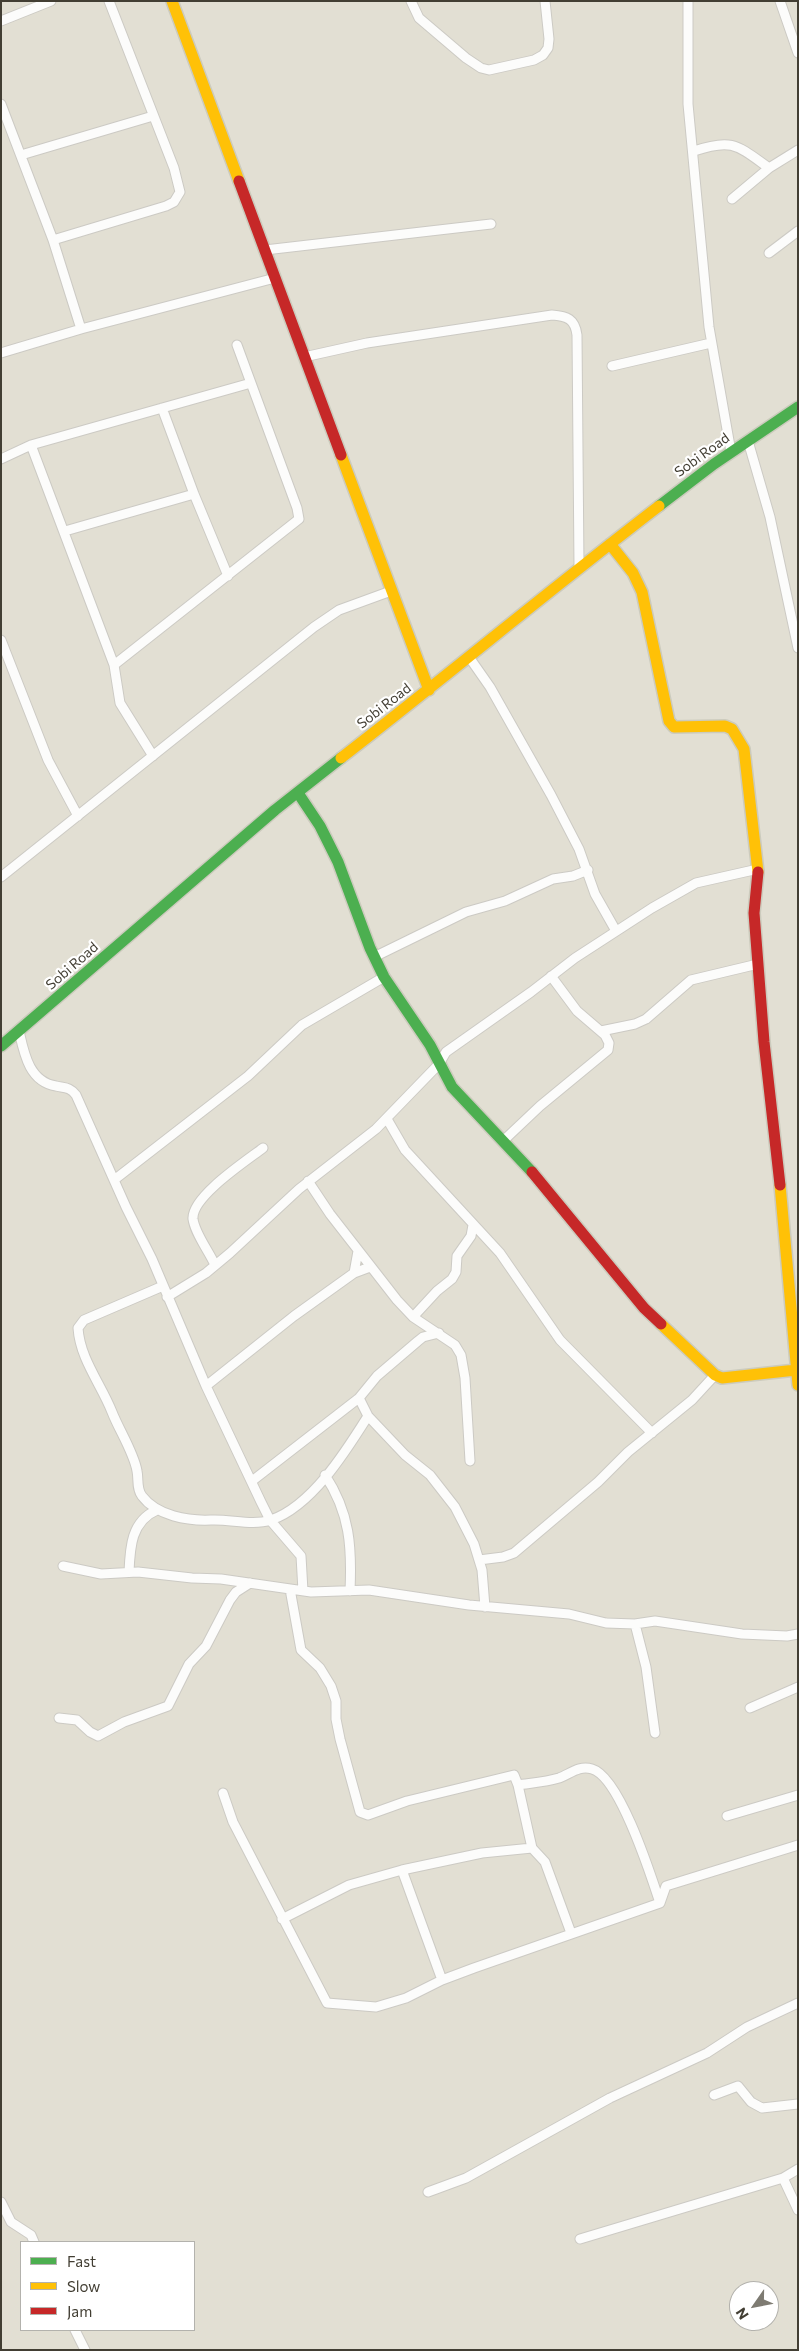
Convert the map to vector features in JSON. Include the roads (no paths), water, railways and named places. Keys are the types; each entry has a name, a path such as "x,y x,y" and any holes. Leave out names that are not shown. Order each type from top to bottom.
{"main road":[{"path":"172,1 429,690"},
{"name":"Sobi Road","path":"1,1046 204,870 579,567 731,452 798,407"},
{"path":"610,544 633,573 642,592 669,721 674,727 725,726 732,729 741,742 745,756 759,879 754,913 764,1042 787,1241 798,1385"},
{"path":"298,793 320,826 338,862 374,957 384,977 416,1023 452,1087 536,1176 644,1308 715,1375 722,1378 796,1370"}],"street":[{"path":"1,21 51,1"},
{"path":"52,240 166,206 178,197 180,192 174,168 109,1"},
{"path":"411,1 412,7 419,18 466,58 481,68 489,70 510,66 543,55 548,48 549,39 545,1"},
{"path":"688,1 688,104 711,343 731,452"},
{"path":"780,1 798,53"},
{"path":"1,104 52,240 81,329"},
{"path":"21,155 153,116"},
{"path":"694,151 725,143 736,146 769,168"},
{"path":"732,199 769,168 798,150"},
{"path":"265,250 490,224"},
{"path":"769,253 798,231"},
{"path":"1,353 81,329 275,278"},
{"path":"304,357 368,342 552,315 565,316 571,319 576,327 577,335 579,567"},
{"path":"612,366 711,343"},
{"path":"114,665 293,524 299,516 237,345"},
{"path":"1,459 32,445 251,383"},
{"path":"162,408 194,494 228,576"},
{"path":"748,441 770,517 798,648"},
{"path":"32,445 114,665 120,703 153,756"},
{"path":"65,531 194,494"},
{"path":"1,877 320,623 339,610 391,591"},
{"path":"1,640 48,760 78,816"},
{"path":"469,657 490,687 546,787 588,870 595,894 616,931"},
{"path":"167,1297 215,1265 308,1181 387,1118 438,1064 446,1052 616,931 696,883 758,869"},
{"path":"374,957 466,912 505,900 553,880 573,876 588,870"},
{"path":"601,1031 635,1024 646,1019 691,980 758,964"},
{"path":"502,1140 608,1050 609,1043 601,1031 577,1011 551,976"},
{"path":"114,1180 248,1076 302,1025 384,977"},
{"path":"19,1031 29,1066 36,1077 42,1083 72,1089 76,1095 163,1286 206,1386 270,1520 301,1556 303,1591"},
{"path":"387,1118 405,1150 500,1253 560,1340 652,1433"},
{"path":"215,1265 193,1220 194,1210 214,1186 263,1148"},
{"path":"308,1181 370,1267 417,1319 455,1345 461,1355 466,1386 470,1461"},
{"path":"417,1319 437,1291 452,1279 456,1272 457,1256 472,1236 472,1224"},
{"path":"354,1273 358,1251"},
{"path":"206,1386 294,1316 354,1273 370,1267"},
{"path":"163,1286 84,1320 78,1328 88,1365 109,1405 134,1461 141,1495 157,1510 182,1518 196,1520 251,1522 270,1520 302,1502 325,1475 368,1416"},
{"path":"417,1319 423,1337"},
{"path":"252,1481 358,1398 377,1376 423,1337 439,1334"},
{"path":"479,1560 503,1557 514,1553 692,1400 715,1375"},
{"path":"358,1398 368,1416 405,1455 430,1474 443,1489 474,1544 479,1560 485,1607"},
{"path":"325,1475 338,1498 346,1522 352,1552 350,1591"},
{"path":"129,1572 132,1536 148,1514 157,1510"},
{"path":"64,1566 101,1574 129,1572 250,1583 303,1591 369,1590 485,1607 569,1614 606,1622 635,1624 655,1621 742,1634 787,1636 798,1634"},
{"path":"59,1718 77,1720 90,1732 98,1736 124,1722 168,1706 189,1664 206,1646 230,1600 236,1592 250,1583"},
{"path":"290,1589 301,1650 320,1668 331,1686 336,1701 336,1719 340,1739 360,1812 368,1815 407,1802 514,1775 532,1848 545,1862 571,1933"},
{"path":"635,1624 646,1667 655,1733"},
{"path":"750,1708 798,1687"},
{"path":"518,1785 559,1778 578,1769 592,1769 603,1776 637,1835 660,1903"},
{"path":"223,1793 234,1822 282,1919 327,2003 376,2007 406,1998 442,1980 660,1903"},
{"path":"727,1816 798,1795"},
{"path":"660,1903 666,1886 798,1845"},
{"path":"282,1919 349,1885 402,1870 482,1853 532,1848"},
{"path":"402,1870 442,1980"},
{"path":"428,2192 466,2178 610,2098 707,2053 747,2026 798,2003"},
{"path":"714,2095 738,2086 751,2102 762,2108 798,2104"},
{"path":"580,2239 783,2178 798,2169"},
{"path":"783,2178 798,2210"},
{"path":"1,2202 11,2222 31,2235 34,2241"},
{"path":"76,2331 85,2350"}]}
